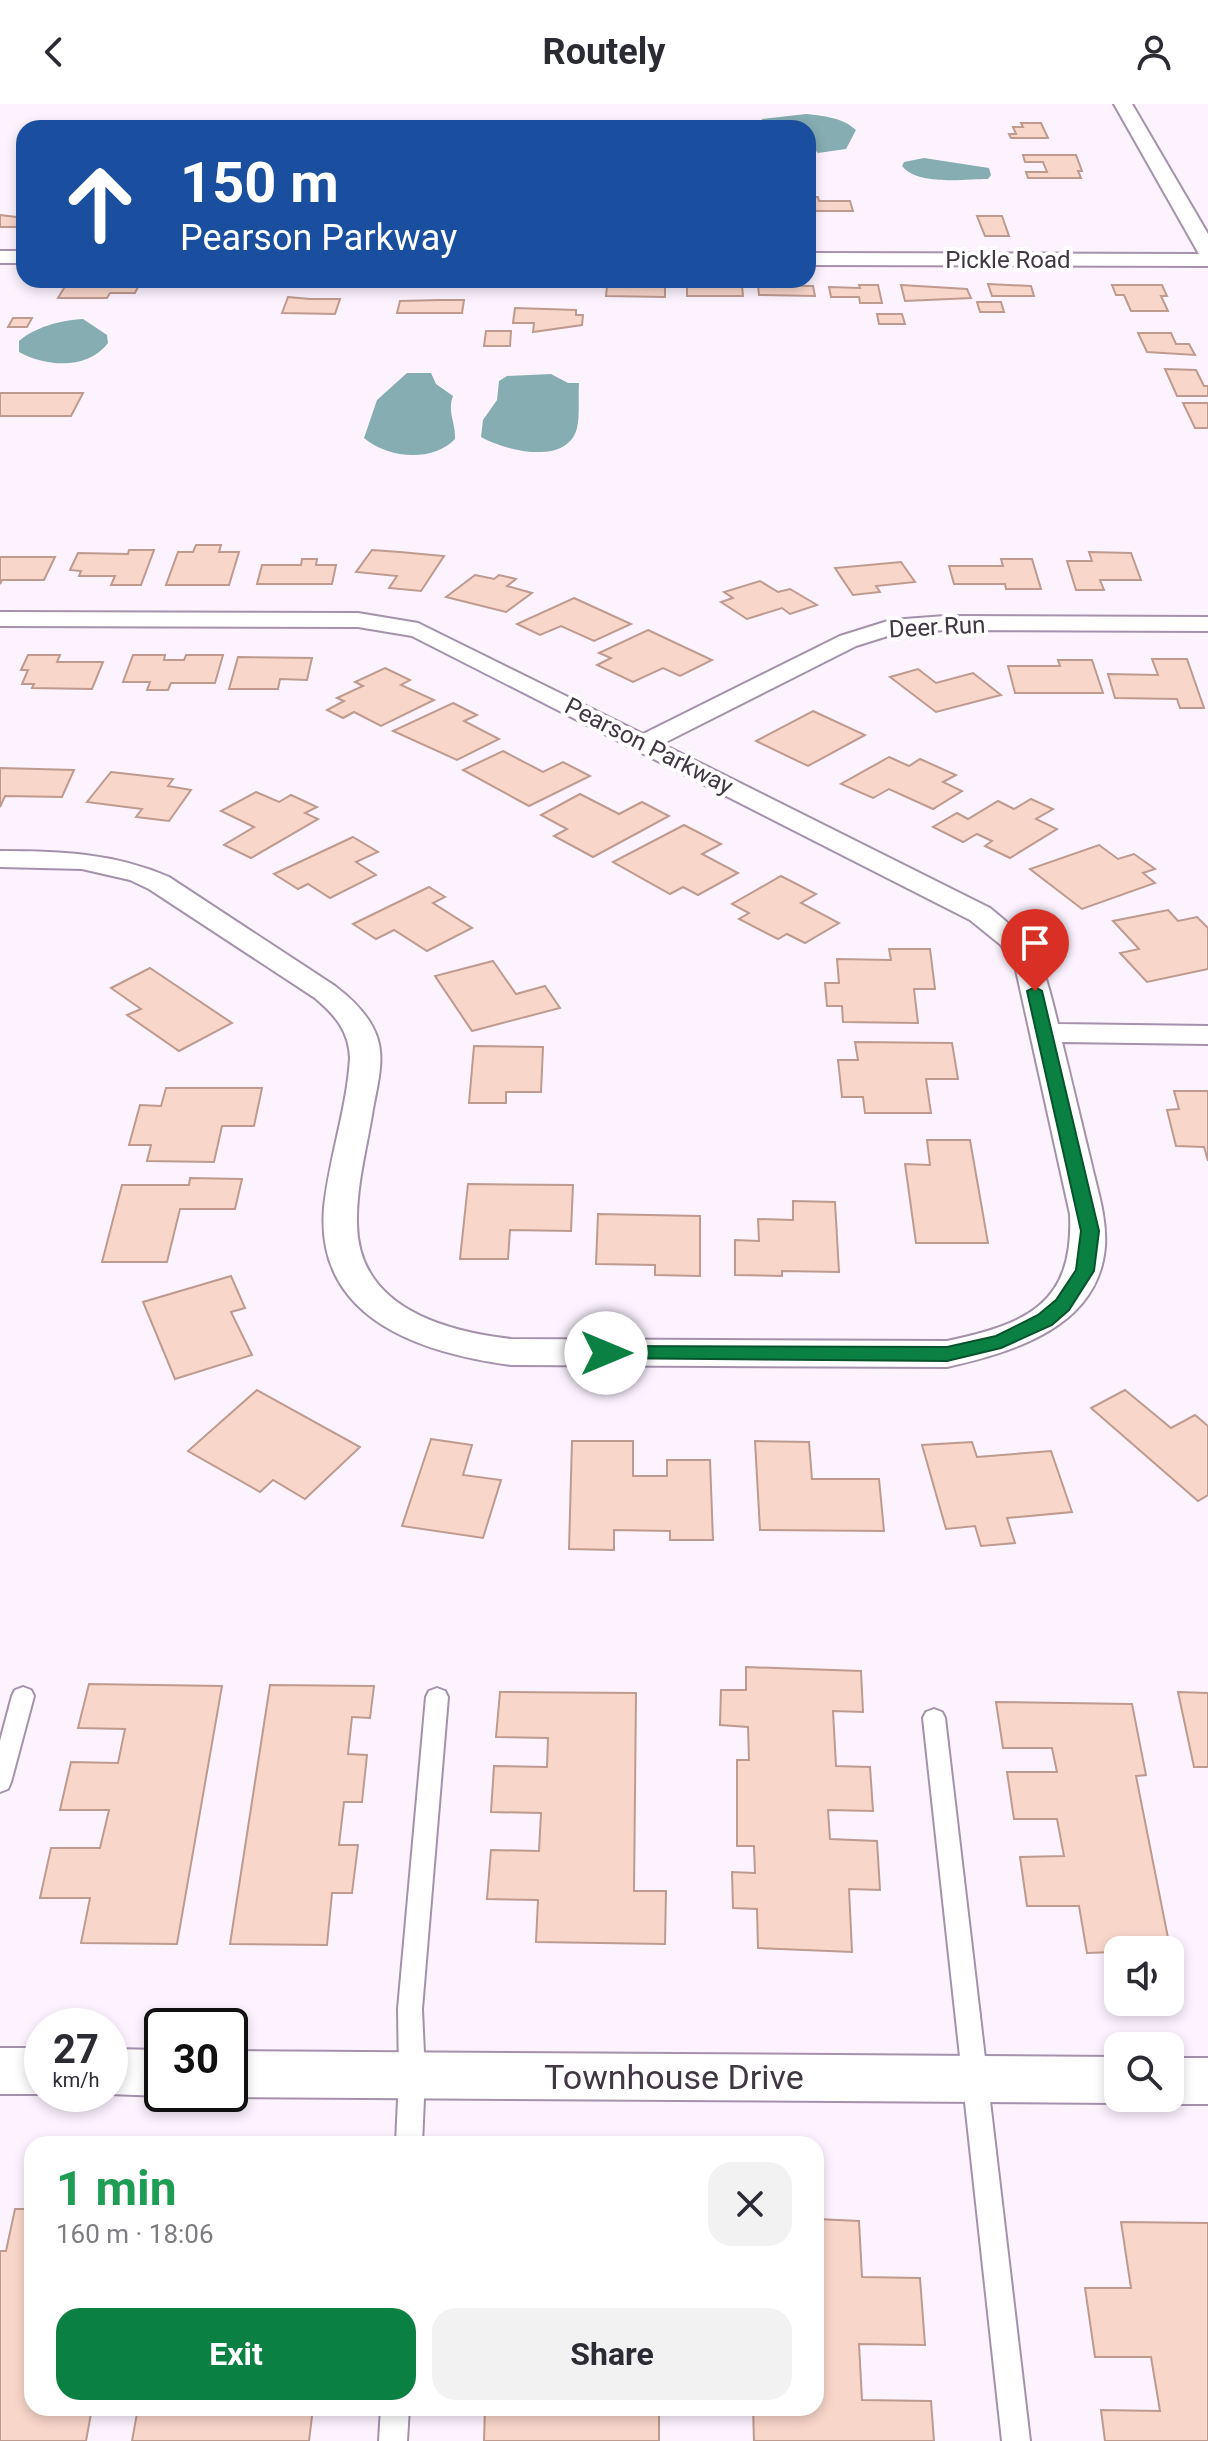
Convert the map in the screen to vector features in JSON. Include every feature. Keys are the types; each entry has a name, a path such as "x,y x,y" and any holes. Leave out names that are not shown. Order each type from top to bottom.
{"street":[{"path":"1123,104 1208,252"},
{"name":"Pickle Road","path":"816,259 1208,260"},
{"name":"Pearson Parkway","path":"0,619 358,620 389,623 430,635 989,920 1007,933 1030,970 1090,1231 1085,1271 1062,1305 1045,1320 1001,1341 975,1349 934,1355 511,1352 480,1349 427,1334 388,1313 360,1285 345,1258 340,1225 364,1050 357,1025 339,1004 182,898 137,872 94,861 0,859"},
{"name":"Deer Run","path":"644,743 848,641 891,627 945,623 1208,624"},
{"path":"1044,1033 1208,1035"},
{"path":"0,2071 24,2071"},
{"name":"Townhouse Drive","path":"248,2074 1104,2080"},
{"path":"1184,2081 1208,2081"}],"lane":[{"path":"0,1782 23,1696"},
{"path":"409,2136 410,2009 437,1697"},
{"path":"934,1718 1016,2441"},
{"path":"393,2441 395,2416"}],"water":[{"path":"806,114 839,120 856,130 846,149 818,153 816,120 762,119"},
{"path":"924,158 989,168 991,175 988,179 930,179 909,172 902,166 904,162"},
{"path":"83,319 107,335 108,343 89,358 78,362 54,363 19,352 19,341 40,328"},
{"path":"407,373 431,373 436,384 453,396 451,407 455,439 434,452 422,455 397,453 364,438 377,400"},
{"path":"551,374 568,383 579,383 578,423 571,440 561,448 534,452 504,447 481,437 483,420 497,400 499,381 507,376"}],"building":[{"path":"1021,123 1041,123 1048,138 1011,138 1009,134 1016,134 1013,127 1023,127"},
{"path":"1023,155 1076,155 1082,171 1078,171 1081,178 1028,178 1026,172 1047,172 1043,162 1025,162"},
{"path":"816,197 819,201 850,201 853,211 816,211"},
{"path":"0,215 16,217 16,227 0,227"},
{"path":"977,216 1002,216 1009,236 985,236"},
{"path":"988,284 1031,286 1034,296 992,296"},
{"path":"859,285 878,285 882,303 860,303 859,297 831,297 829,287 860,288"},
{"path":"901,285 967,289 971,298 905,301"},
{"path":"1112,285 1162,285 1167,296 1161,296 1168,311 1131,311 1124,295 1116,295"},
{"path":"64,288 138,288 135,293 110,293 107,298 58,298"},
{"path":"607,288 665,288 665,297 606,296"},
{"path":"687,288 742,288 743,296 687,296"},
{"path":"758,288 813,288 815,296 759,295"},
{"path":"288,297 340,299 335,314 282,313"},
{"path":"464,300 462,313 397,313 400,301"},
{"path":"977,302 1001,302 1004,312 980,312"},
{"path":"515,308 576,310 576,315 583,315 582,325 533,332 534,323 513,323"},
{"path":"877,314 902,314 905,324 879,324"},
{"path":"13,318 32,318 27,327 8,327"},
{"path":"486,331 511,331 510,346 484,346"},
{"path":"1138,333 1171,333 1176,344 1189,344 1195,355 1147,352"},
{"path":"1165,369 1196,370 1204,386 1208,386 1208,396 1177,396"},
{"path":"0,393 83,393 71,416 0,416"},
{"path":"1183,403 1208,403 1208,428 1195,428"},
{"path":"196,545 221,545 219,552 239,552 229,585 166,585 178,552 193,552"},
{"path":"129,550 154,550 141,585 111,585 115,576 79,576 81,571 70,570 78,553 128,554"},
{"path":"372,550 444,556 421,591 389,588 397,576 356,572"},
{"path":"1089,552 1131,553 1141,580 1100,580 1104,590 1076,590 1067,561 1092,561"},
{"path":"0,557 55,557 44,580 2,580 0,584"},
{"path":"302,559 317,559 316,565 336,565 332,584 257,584 262,565 301,565"},
{"path":"1001,559 1032,559 1041,589 1006,589 1005,584 954,584 949,566 1003,566"},
{"path":"901,562 915,582 876,586 880,592 853,595 835,568"},
{"path":"475,575 516,579 507,586 532,593 506,612 446,597"},
{"path":"760,581 778,592 790,589 817,605 790,614 782,608 747,619 721,602 733,598 724,592"},
{"path":"574,598 631,624 594,641 561,626 540,635 517,624"},
{"path":"648,630 712,660 680,676 663,668 633,682 597,665 611,658 599,653"},
{"path":"28,655 60,655 57,662 103,662 92,689 32,688 34,684 22,684 28,670 21,670"},
{"path":"133,655 165,655 164,660 184,660 186,655 223,655 215,683 171,683 168,690 147,690 150,682 123,682"},
{"path":"238,657 312,658 307,680 280,679 278,689 229,689"},
{"path":"1152,659 1187,659 1204,708 1180,708 1177,699 1115,698 1108,674 1158,675"},
{"path":"1058,660 1092,660 1103,693 1015,693 1008,666 1060,666"},
{"path":"385,668 410,680 401,685 434,700 381,726 354,712 343,718 327,710 344,701 337,698 363,686 355,682"},
{"path":"918,669 936,683 973,673 1001,695 936,712 890,677"},
{"path":"453,703 477,715 464,721 499,739 457,760 393,731"},
{"path":"813,711 865,735 808,766 756,741"},
{"path":"503,751 543,772 563,762 590,776 529,806 463,770"},
{"path":"889,757 909,766 920,759 956,775 943,782 962,791 933,809 889,789 873,798 841,784"},
{"path":"0,768 74,770 62,797 5,796 0,807"},
{"path":"111,772 173,779 168,786 191,790 169,821 136,817 142,809 87,802"},
{"path":"256,792 279,802 291,795 317,807 305,813 318,819 251,858 224,845 254,827 221,811"},
{"path":"580,794 619,814 642,802 669,816 593,857 554,836 567,829 541,815"},
{"path":"1031,799 1053,809 1036,819 1057,829 1010,858 985,846 992,841 977,834 963,842 933,827 957,813 968,819 998,801 1014,809"},
{"path":"684,825 721,844 702,854 738,873 698,895 683,887 670,894 613,862"},
{"path":"353,837 378,852 356,862 376,875 330,898 308,884 298,889 274,874"},
{"path":"1099,845 1118,859 1134,854 1155,869 1143,873 1155,883 1082,909 1030,869"},
{"path":"781,876 816,894 801,903 839,923 805,943 787,934 778,939 739,919 749,913 732,904"},
{"path":"429,887 445,897 433,903 472,928 427,951 394,930 376,939 353,924"},
{"path":"1168,910 1178,921 1197,917 1208,928 1208,969 1147,982 1120,953 1139,949 1113,921"},
{"path":"889,949 930,949 935,989 914,989 918,1023 843,1022 842,1006 827,1006 825,983 839,983 837,959 891,960"},
{"path":"493,961 516,994 545,986 560,1008 472,1031 435,976"},
{"path":"150,968 232,1023 179,1051 127,1015 141,1009 111,988"},
{"path":"855,1042 952,1043 958,1079 926,1079 931,1113 865,1113 863,1097 842,1097 838,1060 858,1060"},
{"path":"474,1046 543,1047 541,1092 506,1092 506,1103 469,1103"},
{"path":"166,1088 262,1088 254,1126 222,1126 214,1162 147,1161 151,1145 129,1145 140,1105 161,1106"},
{"path":"1174,1091 1208,1091 1208,1161 1204,1147 1176,1146 1167,1110 1179,1109"},
{"path":"927,1140 970,1140 988,1243 916,1243 905,1164 930,1165"},
{"path":"190,1178 242,1179 235,1209 180,1209 167,1262 102,1262 122,1185 189,1185"},
{"path":"468,1184 573,1185 571,1231 510,1230 508,1259 460,1259"},
{"path":"793,1201 835,1202 839,1272 782,1271 782,1276 735,1275 735,1240 759,1241 758,1219 793,1220"},
{"path":"598,1214 700,1216 700,1276 655,1275 655,1265 596,1264"},
{"path":"231,1276 245,1308 231,1312 252,1355 175,1379 143,1302"},
{"path":"257,1390 360,1447 305,1499 273,1480 260,1492 188,1451"},
{"path":"1125,1390 1171,1428 1195,1415 1208,1426 1208,1495 1198,1501 1091,1408"},
{"path":"431,1439 472,1445 463,1475 501,1480 483,1538 402,1526"},
{"path":"572,1441 633,1441 633,1476 667,1476 667,1460 710,1460 713,1540 670,1540 670,1531 614,1530 614,1550 569,1549"},
{"path":"755,1441 809,1442 812,1479 879,1479 884,1531 760,1530"},
{"path":"972,1442 977,1457 1051,1451 1072,1512 1007,1518 1015,1543 981,1546 975,1526 946,1529 922,1445"},
{"path":"746,1667 861,1671 863,1712 833,1711 836,1766 870,1767 873,1811 828,1810 830,1839 877,1841 880,1890 849,1889 852,1952 758,1948 757,1909 733,1908 732,1872 755,1873 754,1846 737,1846 737,1760 749,1760 748,1727 720,1725 721,1690 746,1690"},
{"path":"89,1684 222,1686 177,1944 81,1943 90,1898 40,1898 51,1848 100,1848 109,1810 60,1810 71,1762 118,1763 125,1729 78,1728"},
{"path":"270,1685 374,1686 370,1718 352,1717 348,1754 367,1755 362,1802 344,1802 339,1845 358,1845 352,1893 332,1893 327,1945 230,1944"},
{"path":"500,1692 636,1693 634,1891 666,1891 665,1944 536,1942 538,1900 487,1899 491,1850 539,1851 541,1813 491,1812 494,1766 547,1767 548,1738 496,1737"},
{"path":"1178,1692 1208,1693 1208,1767 1194,1767"},
{"path":"996,1702 1132,1704 1146,1775 1136,1776 1168,1936 1104,1936 1104,1952 1087,1953 1079,1906 1027,1906 1020,1857 1064,1856 1057,1819 1014,1819 1007,1772 1057,1772 1052,1748 1003,1748"},
{"path":"15,2209 24,2209 24,2416 91,2416 86,2441 0,2441 0,2251 6,2251"},
{"path":"824,2219 859,2221 862,2277 920,2278 925,2345 859,2344 862,2400 931,2401 934,2441 754,2441 753,2416 824,2416"},
{"path":"1121,2222 1208,2223 1208,2441 1105,2441 1101,2410 1160,2411 1151,2357 1095,2357 1085,2288 1131,2288"},
{"path":"137,2416 312,2416 309,2441 132,2441"},
{"path":"485,2416 659,2416 659,2441 484,2441"}],"route":[{"path":"606,1353 947,1354 1001,1341 1045,1320 1062,1305 1085,1271 1090,1231 1035,991"}]}
